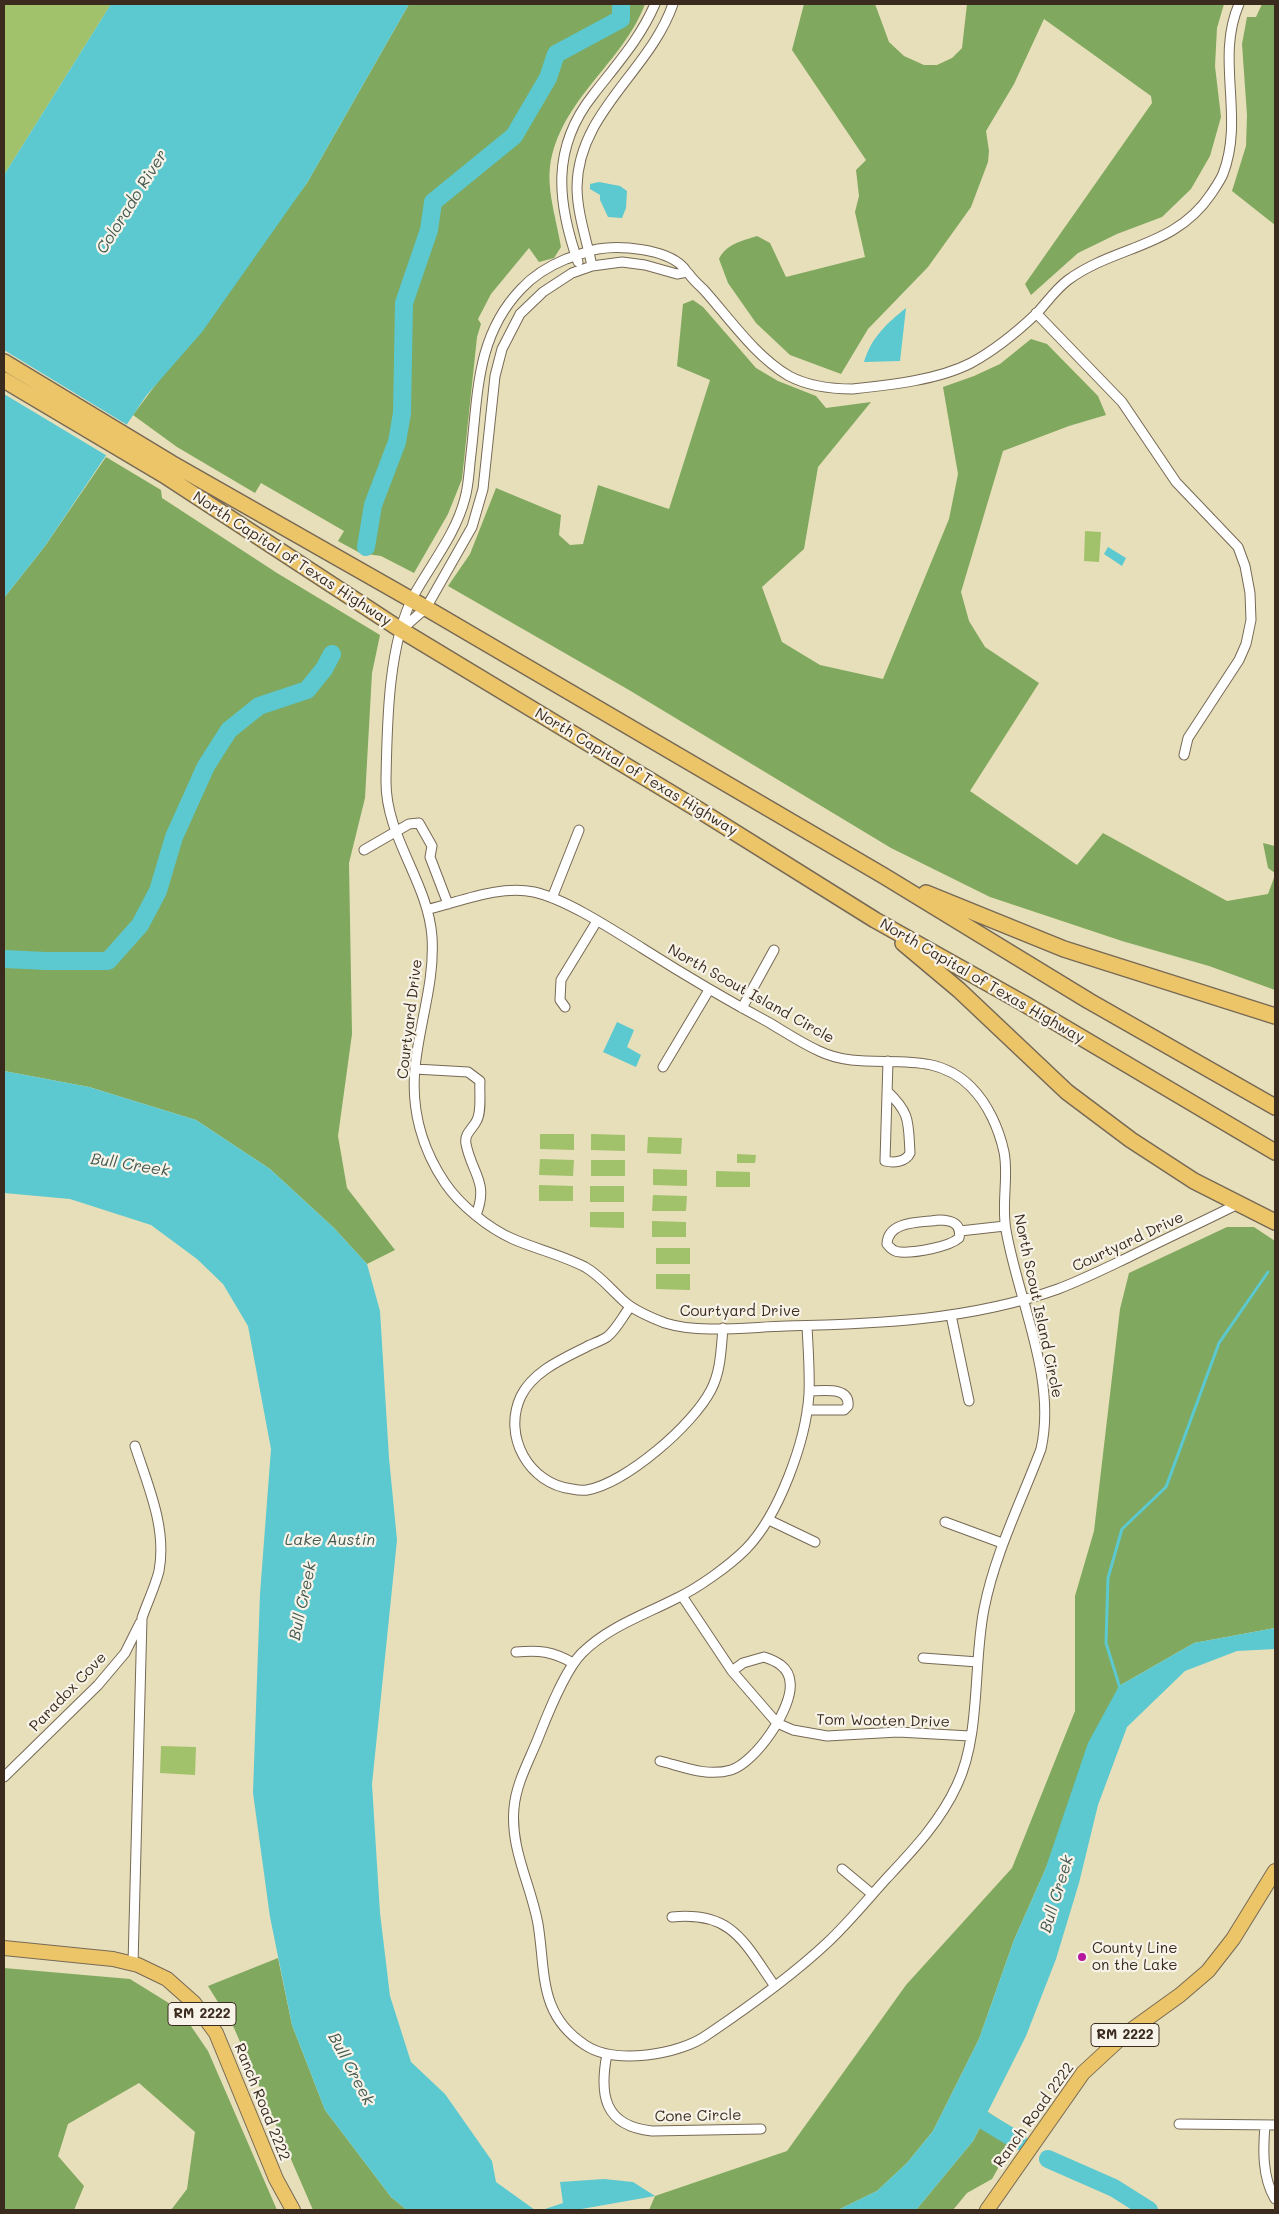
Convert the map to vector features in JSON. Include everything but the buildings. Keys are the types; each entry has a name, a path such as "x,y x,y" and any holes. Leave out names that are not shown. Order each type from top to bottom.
{"highway":[{"name":"North Capital of Texas Highway","path":"4,362 167,469 401,630 699,810 875,920 1023,1002 1275,1152"},
{"name":"North Capital of Texas Highway","path":"4,380 426,608 884,876 1089,1001 1275,1107"},
{"path":"884,876 1064,948 1275,1016"},
{"path":"875,920 959,990 1068,1092 1131,1140 1174,1169 1275,1222"},
{"path":"1229,1001 1275,1022"}],"main road":[{"name":"Ranch Road 2222","path":"987,2210 1083,2073 1123,2036 1180,1995 1208,1971 1233,1939 1275,1871"},
{"name":"Ranch Road 2222","path":"4,1948 113,1959 133,1964 167,1980 194,2003 216,2033 276,2179 293,2210"}],"street":[{"path":"580,270 566,224 561,198 562,164 568,141 577,118 633,45 645,26 655,4"},
{"path":"592,266 577,188 579,166 585,142 598,118 654,43 668,19 673,4"},
{"name":"Courtyard Drive","path":"1238,1204 1059,1289 951,1315 916,1320 723,1328 680,1326 659,1321 630,1307 610,1286 586,1268 506,1236 476,1215 447,1187 419,1128 415,1104 415,1069 430,977 432,942 429,909 396,832 386,786 392,683 395,655 401,630 411,600 451,532 464,502 480,374 487,343 498,319 512,299 529,281 547,268 602,248 625,248 653,252 681,264 728,320 770,362 788,375 806,384 839,389 873,387 947,373 970,363 994,349 1036,313 1067,281 1098,262 1150,243 1172,232 1200,210 1222,176 1230,148 1233,101 1228,57 1232,20 1239,4"},
{"path":"401,630 426,608 472,528 483,489 495,376 502,349 520,314 542,292 572,273 592,266 622,262 645,265 677,274 687,272"},
{"path":"1036,313 1122,402 1176,482 1238,547 1245,566 1250,594 1251,620 1246,644 1239,660 1188,738 1184,755"},
{"path":"480,374 495,376"},
{"path":"364,850 409,824 419,823 426,831 432,846 430,857 448,904"},
{"path":"552,898 579,830"},
{"name":"North Scout Island Circle","path":"429,909 488,893 510,891 536,892 552,898 597,921 709,990 821,1052 836,1057 888,1062 928,1063 955,1073 971,1087 993,1118 1004,1153 1005,1226 1044,1386 1045,1430 1033,1469 1002,1543 992,1574 983,1613 970,1736 966,1759 958,1783 942,1813 927,1835 830,1940 802,1965 701,2040 664,2053 639,2056 607,2054 588,2048 562,2024 547,1997 537,1918 517,1851 514,1806 520,1784 545,1721 573,1663"},
{"path":"565,1007 560,1000 561,980 597,921"},
{"path":"742,1008 774,950"},
{"path":"663,1067 709,990"},
{"path":"887,1091 901,1104 908,1116 910,1153 908,1158 891,1162 885,1161 887,1091 888,1062"},
{"path":"415,1069 468,1072 480,1082 477,1120 466,1136 466,1144 481,1186 481,1201 476,1215"},
{"path":"950,1220 956,1224 960,1231 959,1238 950,1245 900,1252 890,1248 887,1244 890,1232 896,1226 950,1220"},
{"path":"960,1231 1005,1226"},
{"path":"630,1307 607,1336 550,1366 535,1378 521,1395 514,1416 516,1440 522,1455 532,1470 548,1482 562,1488 586,1491 606,1484 637,1465 681,1430 697,1413 712,1390 719,1368 723,1328"},
{"path":"951,1315 969,1401"},
{"path":"516,1652 535,1651 557,1654 573,1663 583,1652 628,1621 682,1596 745,1550 768,1520 782,1492 793,1461 807,1410 809,1391 807,1326"},
{"path":"807,1410 844,1410 848,1406 849,1400 846,1395 840,1392 809,1391"},
{"path":"133,1964 142,1618 158,1571 162,1540 155,1510 135,1446"},
{"path":"768,1520 815,1542"},
{"path":"946,1522 1002,1543"},
{"name":"Tom Wooten Drive","path":"682,1596 732,1670 777,1723 800,1732 827,1736 898,1732 970,1736"},
{"name":"Paradox Cove","path":"4,1777 98,1685 125,1653 142,1618"},
{"path":"660,1760 706,1773 732,1770 744,1765 756,1754 777,1723 785,1707 791,1683 788,1673 782,1666 764,1657 749,1660 732,1670"},
{"path":"923,1658 978,1662"},
{"path":"842,1869 872,1894"},
{"path":"672,1917 693,1915 711,1919 730,1927 774,1986"},
{"name":"Cone Circle","path":"607,2054 603,2077 604,2095 610,2111 621,2121 641,2130 652,2131 761,2129"},
{"path":"1179,2124 1275,2125"},
{"path":"1265,2125 1266,2171 1275,2199"}],"green space":[{"path":"4,4 111,4 4,175"},
{"path":"409,4 645,4 635,25 622,45 578,102 556,143 549,177 561,247 554,258 539,262 529,248 491,294 478,319 481,324 477,337 462,479 448,514 414,573 381,556 360,553 338,541 344,531 261,483 255,493 177,447 133,415 307,183"},
{"path":"804,4 875,4 889,42 904,56 924,65 937,65 952,58 962,48 967,4 1224,4 1217,28 1215,66 1221,117 1210,156 1191,189 1162,217 1117,234 1078,253 1031,295 1025,284 1152,103 1151,96 1044,19 1014,84 986,131 989,151 988,162 971,207 928,267 868,329 841,374 790,355 756,323 728,283 719,259 730,246 757,236 770,243 786,277 865,257 855,212 859,196 856,170 866,160 792,50"},
{"path":"1262,4 1275,4 1275,225 1232,191 1246,146 1247,115 1242,44 1247,17 1256,17"},
{"path":"693,300 703,307 756,368 778,381 816,396 826,408 871,402 818,467 804,549 762,587 782,642 820,665 883,679 949,519 958,474 943,387 1000,364 1031,339 1047,344 1098,396 1106,415 1069,426 1003,451 961,592 969,621 985,647 1039,683 970,791 1077,865 1103,833 1227,901 1268,894 1275,875 1275,990 1209,966 1122,941 990,897 891,848 629,690 448,586 470,554 496,488 561,515 559,535 570,545 583,544 598,485 669,509 710,380 677,366 683,304"},
{"path":"106,457 161,490 162,498 277,573 380,635 372,673 365,798 349,863 352,1034 338,1136 347,1188 395,1250 367,1264 334,1228 270,1169 196,1120 89,1087 4,1071 4,598 45,546"},
{"path":"1085,531 1101,532 1099,562 1084,561"},
{"path":"1263,843 1275,846 1275,873 1268,868"},
{"path":"540,1134 574,1134 574,1150 540,1149"},
{"path":"591,1134 625,1135 625,1151 591,1150"},
{"path":"648,1137 682,1138 681,1154 647,1153"},
{"path":"737,1154 756,1155 755,1163 737,1163"},
{"path":"540,1159 574,1160 573,1176 539,1175"},
{"path":"591,1160 625,1160 625,1176 591,1176"},
{"path":"653,1169 687,1170 687,1186 653,1185"},
{"path":"716,1171 750,1172 750,1187 716,1187"},
{"path":"539,1185 573,1186 573,1201 539,1201"},
{"path":"590,1186 624,1186 624,1202 590,1202"},
{"path":"653,1195 687,1196 686,1211 652,1211"},
{"path":"590,1212 624,1212 624,1228 590,1227"},
{"path":"652,1221 686,1222 686,1237 652,1237"},
{"path":"1227,1227 1254,1227 1275,1241 1275,1628 1194,1643 1119,1686 1045,1870 1014,1940 979,2039 933,2131 907,2163 877,2191 838,2210 649,2210 655,2196 787,2151 906,1985 1012,1868 1075,1711 1075,1596 1094,1531 1120,1309 1129,1273"},
{"path":"656,1248 690,1248 690,1264 656,1264"},
{"path":"656,1274 690,1274 690,1290 656,1289"},
{"path":"161,1746 196,1747 195,1775 160,1773"},
{"path":"278,1958 292,2025 325,2110 391,2197 407,2210 313,2210 234,2028 208,1986"},
{"path":"4,1968 130,1979 180,2010 208,2051 277,2210 171,2210 187,2189 195,2132 139,2083 68,2124 58,2156 84,2186 74,2210 4,2210"},
{"path":"988,2112 1018,2133 992,2179 967,2193 953,2210 916,2210 973,2141"}],"water":[{"name":"Colorado River","path":"111,4 409,4 307,183 202,332 146,396 45,546 4,598 4,175"},
{"path":"599,182 620,186 627,191 626,208 622,218 608,217 600,200 600,195 590,189 590,184"},
{"path":"906,308 900,361 864,362 875,338 892,319"},
{"path":"1108,547 1126,558 1122,566 1104,554"},
{"path":"617,1022 634,1030 627,1047 641,1055 636,1067 603,1052"},
{"name":"Lake Austin","path":"4,1071 89,1087 196,1120 270,1169 334,1228 367,1264 380,1311 389,1458 397,1540 372,1784 380,1913 390,1996 411,2062 445,2094 492,2161 496,2182 535,2210 407,2210 391,2197 325,2110 292,2025 270,1917 253,1793 260,1594 271,1449 248,1326 223,1284 197,1259 151,1225 70,1199 4,1193"},
{"name":"Bull Creek","path":"1275,1628 1275,1649 1237,1651 1185,1671 1127,1727 1098,1805 1079,1883 1056,1959 1026,2036 973,2141 916,2210 838,2210 877,2191 907,2163 933,2131 979,2039 1014,1940 1045,1870 1088,1743 1119,1686 1194,1643"},
{"path":"604,2179 633,2182 655,2196 576,2210 542,2210 563,2203 560,2182"}],"pier":[{"path":"4,350 129,426 109,457 4,394"}],"waterway":[{"path":"366,547 373,505 397,442 402,413 404,303 429,230 433,202 514,136 548,78 556,54 621,19 621,4"},
{"path":"4,959 108,961 140,925 158,891 174,837 206,766 229,730 259,706 307,690 324,669 332,654"},
{"path":"1120,1688 1106,1643 1108,1578 1122,1529 1166,1487 1219,1343 1268,1272"},
{"path":"965,2109 1018,2141"},
{"path":"1048,2159 1114,2188 1149,2210"}],"place":[{"name":"County Line on the Lake","path":"1082,1957"}]}
